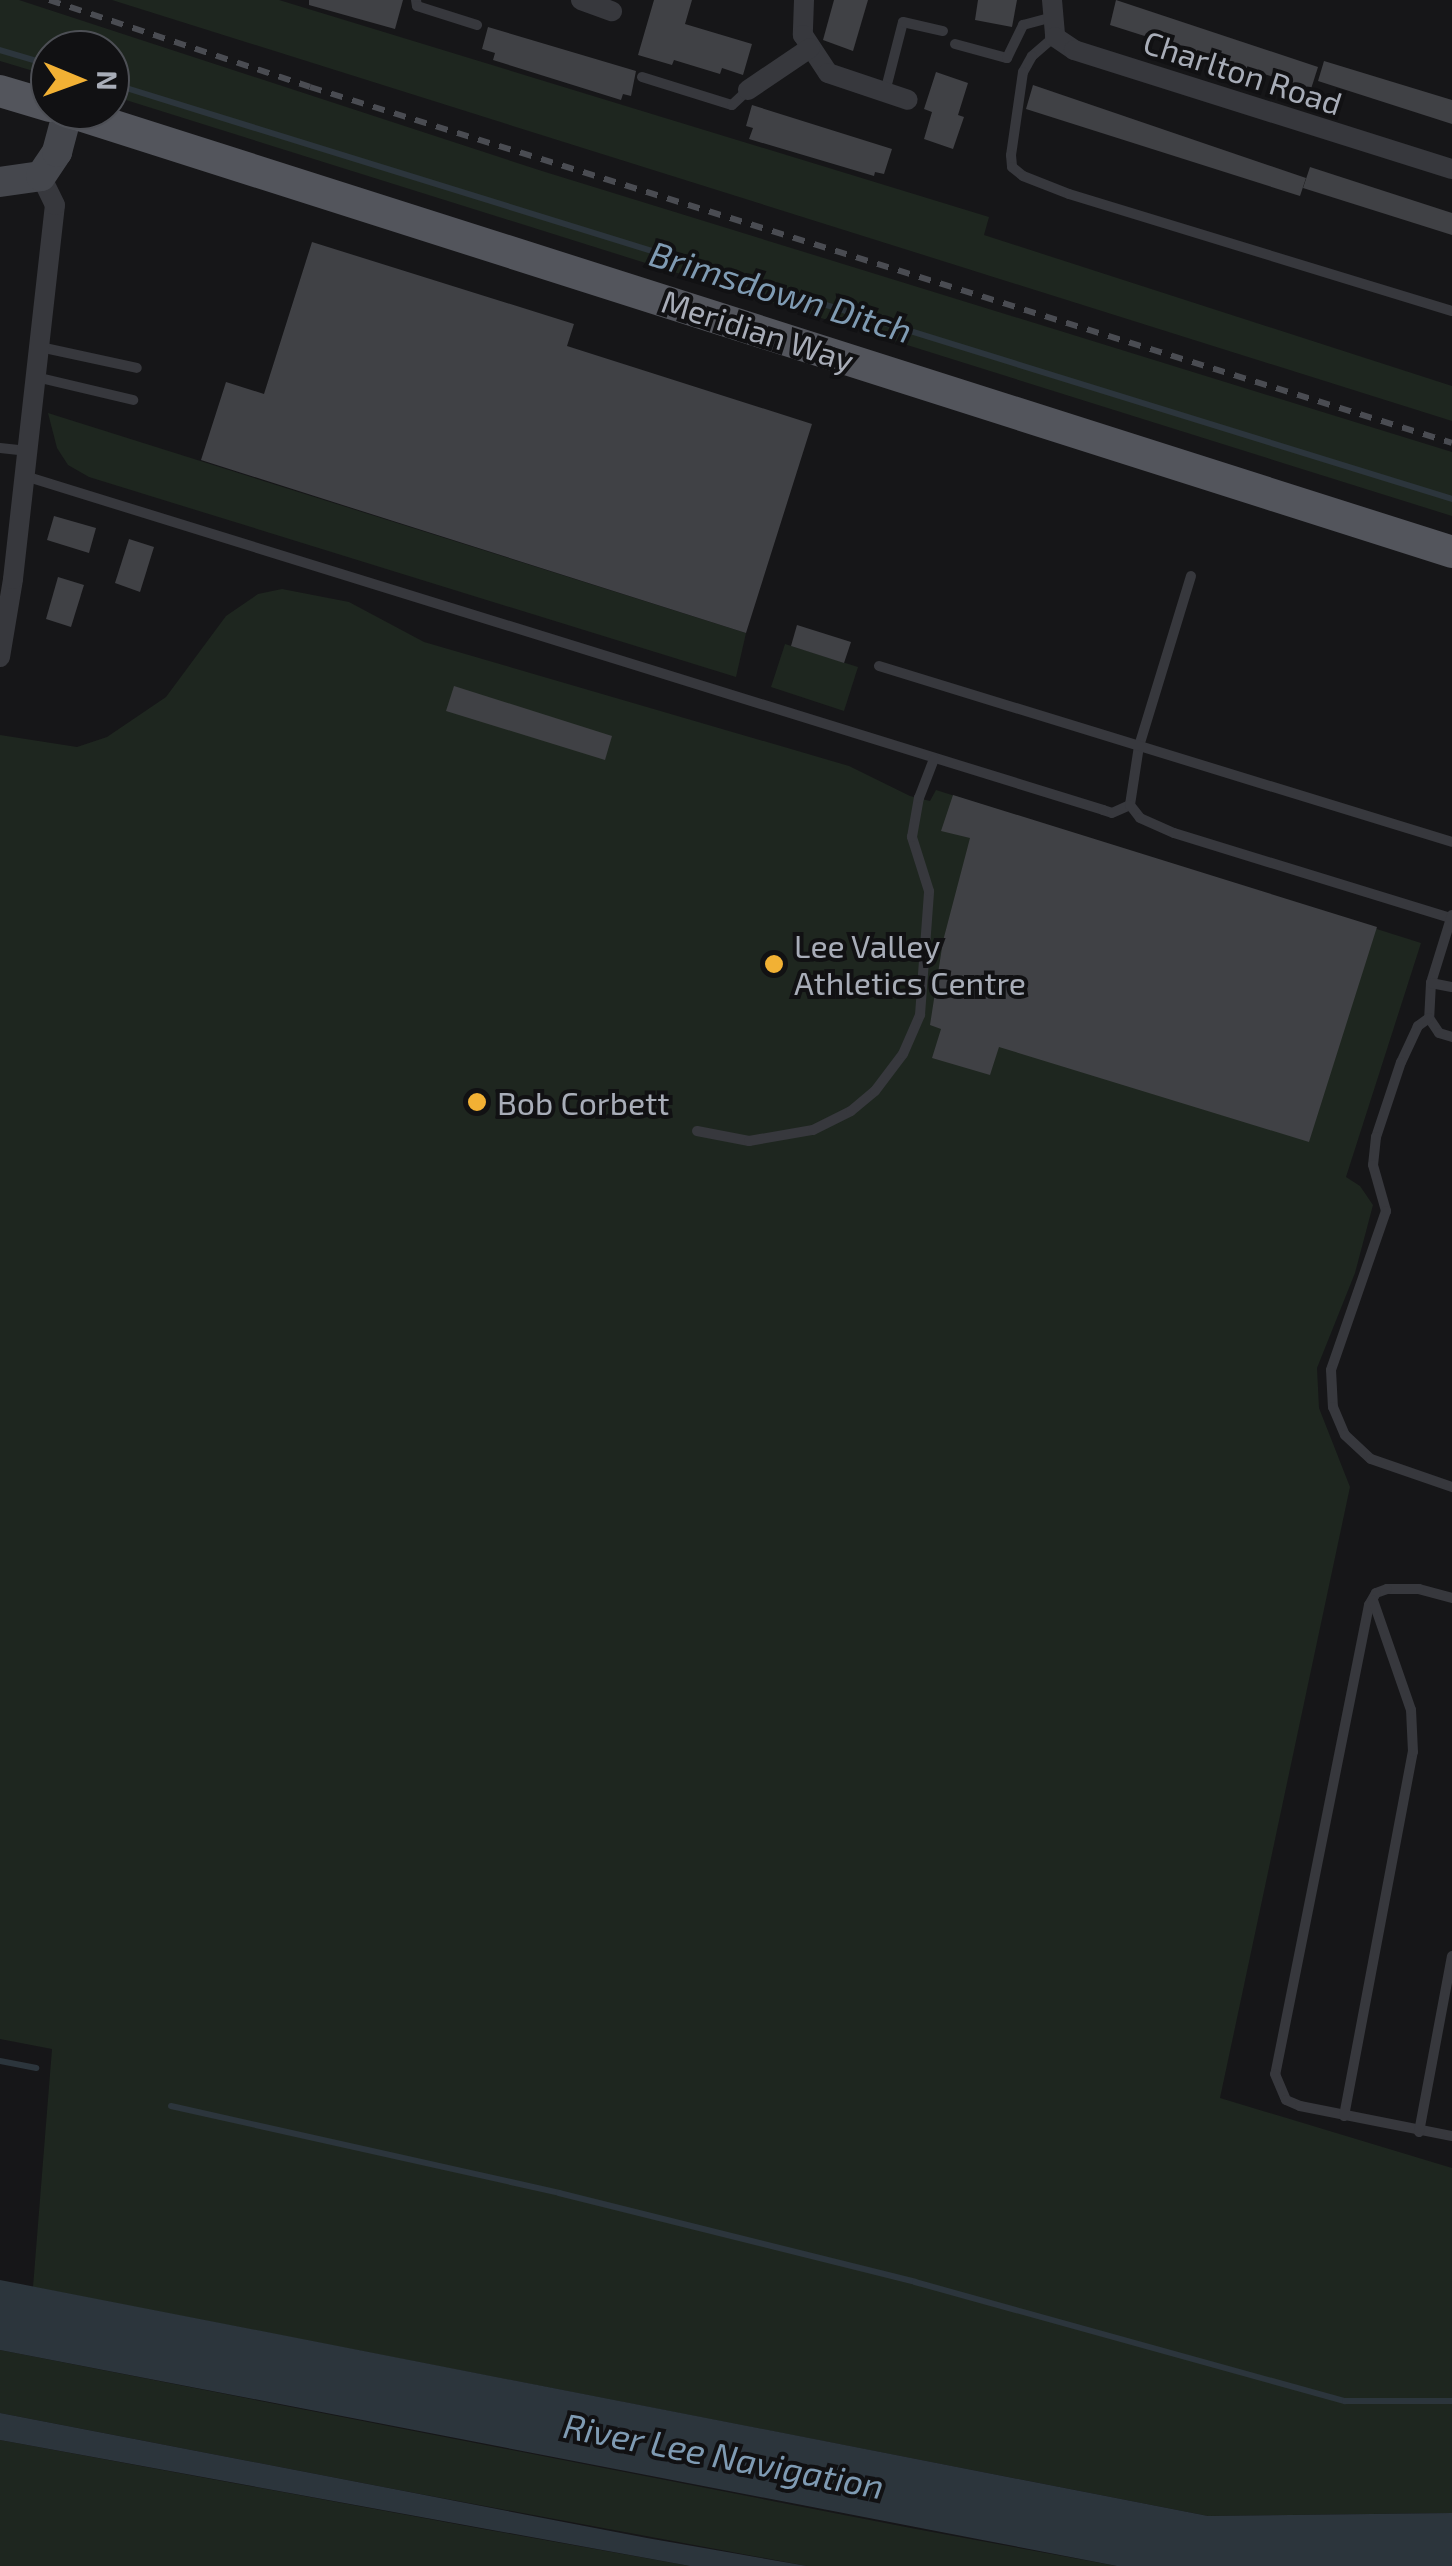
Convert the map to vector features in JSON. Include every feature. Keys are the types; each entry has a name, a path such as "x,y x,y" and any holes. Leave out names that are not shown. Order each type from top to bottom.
{"main road":[{"path":"0,91 30,100"},
{"name":"Meridian Way","path":"126,130 1452,552"}],"street":[{"path":"581,0 612,11"},
{"path":"804,0 801,24 810,48 828,73 908,100"},
{"name":"Charlton Road","path":"1053,18 1074,50 1452,169"},
{"path":"748,90 810,48"},
{"path":"0,182 41,176 57,152 62,130"},
{"path":"0,657 56,205 41,176"}],"lane":[{"path":"416,0 417,6 478,25"},
{"path":"955,44 1007,58 1023,25 1053,18"},
{"path":"1053,18 1023,72 1011,156 1012,167 1023,176 1069,194 1452,310"},
{"path":"885,94 903,22 942,32"},
{"path":"642,77 732,105 748,90"},
{"path":"39,347 138,368"},
{"path":"36,376 133,400"},
{"path":"0,448 28,450"},
{"path":"25,476 1112,813 1130,805"},
{"path":"1192,576 1139,746 1130,805 1140,818 1174,833 1451,917 1431,982 1429,1018 1438,1033 1452,1038"},
{"path":"879,666 1452,842"},
{"path":"697,1131 749,1142 814,1130 851,1111 875,1091 903,1054 920,1016 929,891 912,837 918,798 934,759"},
{"path":"1431,982 1452,987"},
{"path":"1429,1018 1418,1026 1401,1062 1376,1137 1374,1165 1386,1212 1331,1370 1333,1407 1344,1435 1371,1459 1452,1486"},
{"path":"1452,1598 1387,1588 1372,1599 1276,2053 1275,2074 1286,2100 1344,2116 1452,2136"},
{"path":"1344,2116 1413,1752 1411,1710 1372,1599"},
{"path":"1419,2132 1452,1956"}],"shaded area":[{"path":"0,0 19,0 111,30 30,30 30,70 0,61"},
{"path":"112,0 279,0 989,217 984,235 1452,386 1452,421"},
{"path":"130,36 542,171 1452,452 1452,516 130,101"},
{"path":"48,413 746,633 736,677 89,477 68,465 57,448"},
{"path":"282,589 349,602 424,642 849,766 910,796 930,801 936,790 1421,943 1346,1177 1360,1186 1373,1205 1355,1273 1317,1368 1319,1408 1350,1487 1220,2098 1452,2168 1452,2513 1208,2516 33,2287 52,2049 0,2039 0,735 77,747 107,737 166,697 226,616 258,594"},
{"path":"785,644 858,667 844,711 771,687"},
{"path":"0,2350 1117,2566 807,2566 0,2413"},
{"path":"0,2440 483,2529 690,2566 0,2566"}],"water":[{"name":"River Lee Navigation","path":"0,2280 1208,2516 1452,2513 1452,2566 1117,2566 0,2350"},
{"path":"0,2413 807,2566 690,2566 0,2440"}],"building":[{"path":"309,0 403,0 395,29 309,5"},
{"path":"654,0 692,0 685,24 752,44 743,75 722,68 720,74 674,60 672,65 638,55"},
{"path":"834,0 868,0 853,51 823,40"},
{"path":"978,0 1017,0 1012,27 975,20"},
{"path":"1116,0 1318,67 1311,89 1110,25"},
{"path":"488,27 636,71 631,96 623,94 621,100 493,60 495,53 482,49"},
{"path":"1324,61 1452,100 1452,124 1318,81"},
{"path":"936,72 968,83 958,115 964,117 953,149 924,139 932,112 924,109"},
{"path":"1033,85 1306,178 1300,196 1026,109"},
{"path":"752,105 892,149 884,174 875,172 874,176 749,139 753,128 746,126"},
{"path":"1310,167 1452,213 1452,235 1303,188"},
{"path":"312,242 574,324 567,346 812,424 746,633 201,460 226,382 264,394"},
{"path":"54,516 96,528 89,553 47,540"},
{"path":"129,539 154,547 140,592 115,583"},
{"path":"58,577 84,585 71,627 46,619"},
{"path":"797,625 851,642 844,663 791,646"},
{"path":"454,686 612,736 605,760 446,711"},
{"path":"953,795 1377,927 1309,1142 999,1047 990,1075 932,1058 941,1029 930,1025 943,941 970,838 941,831"}],"waterway":[{"name":"Brimsdown Ditch","path":"0,50 30,59"},
{"name":"Brimsdown Ditch","path":"130,89 1452,499"},
{"path":"0,2061 36,2068"},
{"path":"171,2106 559,2193 915,2282 1345,2401 1452,2401"}],"railway":[{"path":"49,0 310,87 1452,443"}],"place":[{"name":"Lee Valley Athletics Centre","path":"774,964"},
{"name":"Bob Corbett","path":"477,1102"}]}
